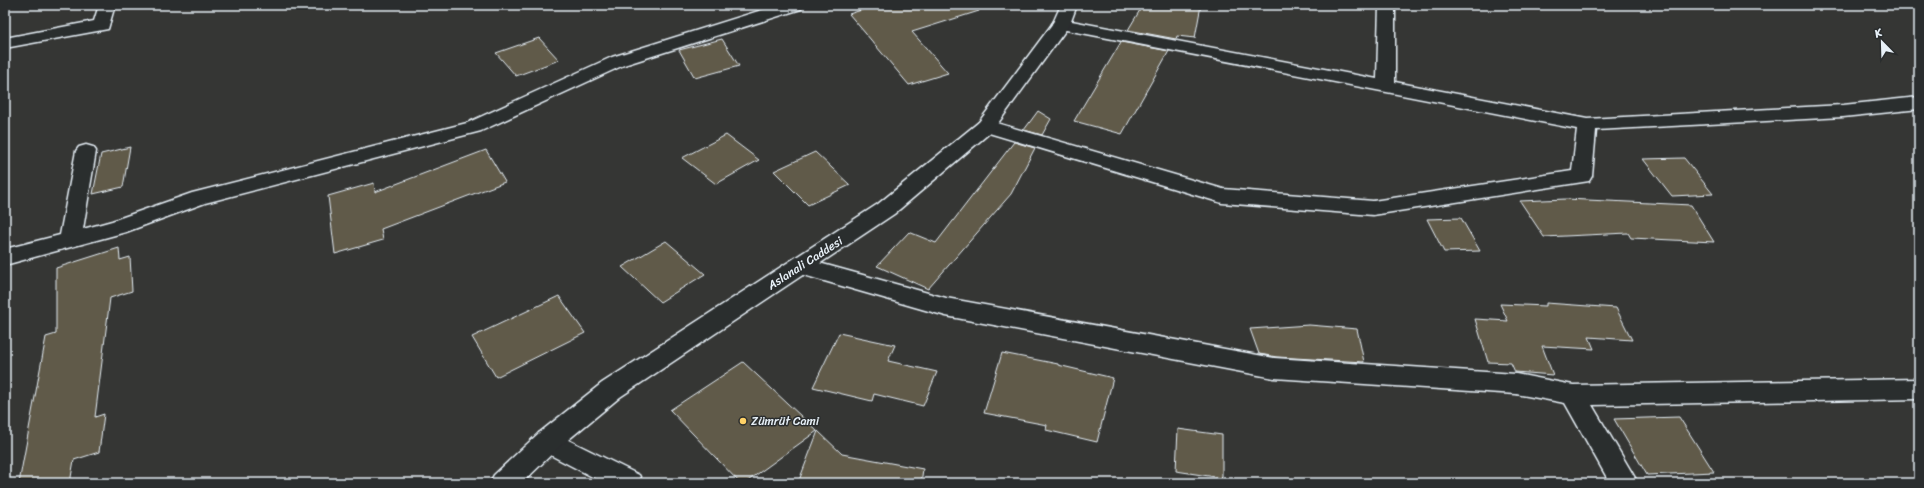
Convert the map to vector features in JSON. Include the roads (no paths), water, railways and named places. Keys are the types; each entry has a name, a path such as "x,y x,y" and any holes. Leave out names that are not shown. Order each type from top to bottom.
{"street":[{"path":"5,43 102,25 107,5"},
{"path":"5,257 118,227 199,198 474,127 618,62 795,5"},
{"path":"1386,86 1387,5"},
{"path":"1065,14 1386,86 1587,125 1843,111 1919,104"},
{"name":"Aslanali Caddesi","path":"504,483 548,441 611,390 886,210 986,126 1065,14"},
{"path":"986,126 1222,196 1373,208 1582,176 1587,125"},
{"path":"70,240 86,151"},
{"path":"801,266 946,307 1274,368 1516,384 1573,395 1919,389"},
{"path":"1573,395 1624,483"},
{"path":"548,441 629,483"}],"place":[{"name":"Zümrüt Cami","path":"743,421"}]}
